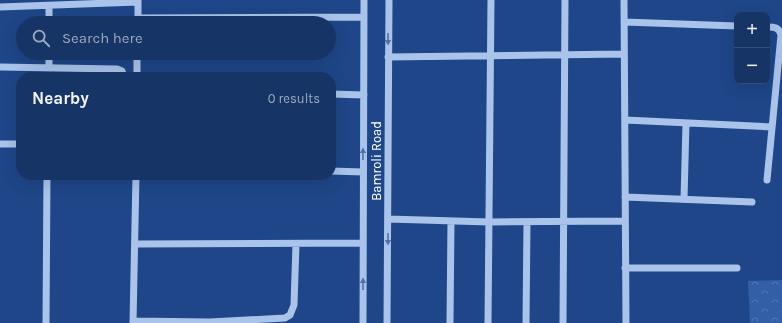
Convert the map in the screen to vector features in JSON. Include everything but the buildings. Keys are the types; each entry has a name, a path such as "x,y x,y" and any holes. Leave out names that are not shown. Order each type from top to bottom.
{"street":[{"path":"363,323 364,0"},
{"name":"Bamroli Road","path":"387,323 388,0"},
{"path":"488,323 491,0"},
{"path":"563,323 565,0"},
{"path":"624,0 626,323"},
{"path":"0,7 29,3 49,6 138,1 138,16"},
{"path":"49,6 49,16"},
{"path":"336,17 364,17"},
{"path":"624,22 734,26"},
{"path":"767,180 781,34 780,30 770,27"},
{"path":"388,57 624,54"},
{"path":"49,60 49,67"},
{"path":"137,60 137,72"},
{"path":"0,67 117,68 122,72"},
{"path":"336,94 364,95"},
{"path":"625,120 772,127"},
{"path":"684,200 686,123"},
{"path":"0,144 16,144"},
{"path":"336,171 363,172"},
{"path":"46,323 48,180"},
{"path":"136,180 134,322 210,322 280,319 290,315 294,305 296,244"},
{"path":"625,197 752,202"},
{"path":"388,218 527,223 625,222"},
{"path":"450,323 451,221"},
{"path":"526,323 527,223"},
{"path":"135,244 363,243"},
{"path":"625,268 737,268"}],"green space":[{"path":"782,280 782,323 750,323 748,281"}]}
